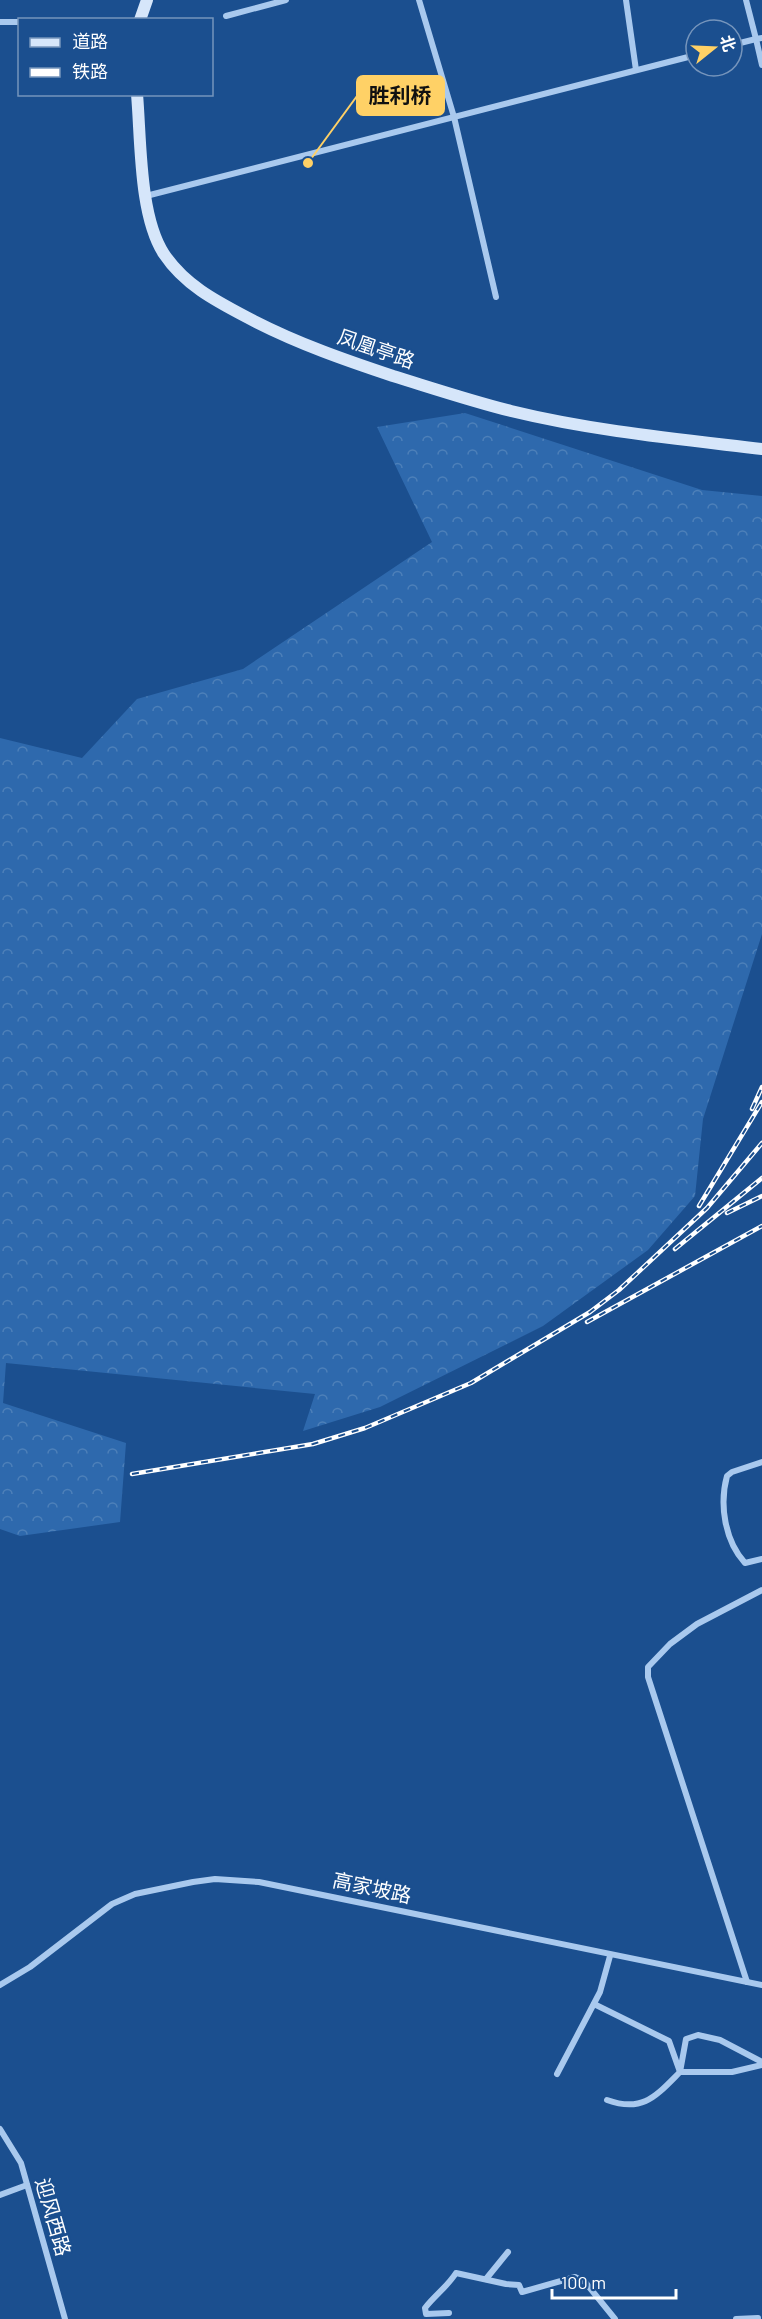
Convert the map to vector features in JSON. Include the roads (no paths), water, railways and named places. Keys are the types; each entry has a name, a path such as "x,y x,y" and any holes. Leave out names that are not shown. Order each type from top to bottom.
{"street":[{"path":"141,18 147,0"},
{"path":"226,16 286,0"},
{"path":"418,0 454,117 496,297"},
{"path":"626,0 636,70"},
{"path":"746,0 759,38 762,65"},
{"path":"0,22 18,22"},
{"path":"744,42 759,38"},
{"path":"146,196 684,58"},
{"name":"凤凰亭路","path":"137,96 146,196 154,235 164,253 185,279 205,294 288,338 346,360 464,398 512,411 632,433 762,449"},
{"path":"762,1462 732,1472 727,1476 724,1512 734,1551 744,1563 762,1559"},
{"path":"747,1982 648,1677 648,1667 670,1644 697,1624 762,1590"},
{"name":"高家坡路","path":"0,1985 30,1967 112,1904 135,1894 215,1879 259,1882 762,1985"},
{"path":"557,2073 600,1992 610,1956"},
{"path":"594,2004 669,2041 680,2072"},
{"path":"607,2100 621,2105 642,2104 655,2097 680,2072 686,2039 698,2035 720,2040 762,2064"},
{"path":"680,2072 732,2073 762,2064"},
{"name":"迎风西路","path":"0,2129 21,2163 65,2319"},
{"path":"0,2195 27,2185"},
{"path":"486,2279 508,2252"},
{"path":"449,2313 426,2314 425,2308 447,2287 456,2273 506,2284 519,2284 522,2292 575,2277 585,2282 615,2319"},
{"path":"736,2319 759,2318"}],"railway":[{"path":"752,1109 762,1087"},
{"path":"699,1206 762,1102"},
{"path":"132,1474 313,1444 365,1428 471,1383 590,1312 619,1290 707,1208 762,1143"},
{"path":"675,1249 762,1178"},
{"path":"727,1213 762,1196"},
{"path":"587,1322 762,1226"}],"place":[{"name":"胜利桥","path":"308,163"}]}
